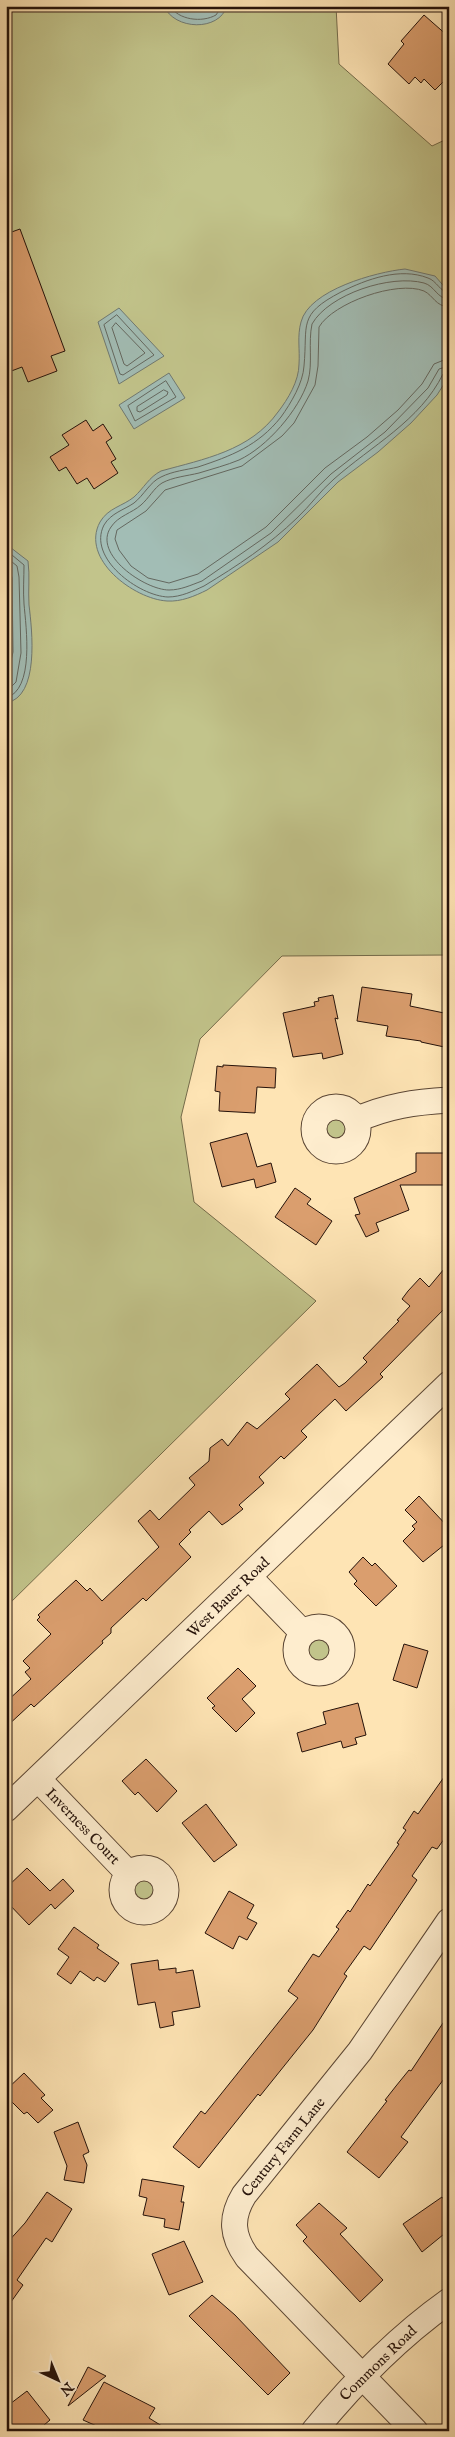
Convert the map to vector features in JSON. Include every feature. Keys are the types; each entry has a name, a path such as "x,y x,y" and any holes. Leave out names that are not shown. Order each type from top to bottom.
{"street":[{"path":"356,1120 388,1107 416,1102 449,1100"},
{"name":"West Bauer Road","path":"6,1809 249,1578 449,1384"},
{"path":"249,1578 303,1633"},
{"name":"Inverness Court","path":"38,1779 128,1873"},
{"name":"Century Farm Lane","path":"415,2431 247,2257 235,2237 234,2218 237,2207 244,2195 360,2051 449,1921"},
{"name":"Commons Road","path":"314,2431 361,2375 395,2344 449,2301"}],"green space":[{"path":"6,6 336,6 339,64 432,146 449,138 449,955 282,956 200,1039 181,1117 194,1202 316,1301 6,1607"},
{"path":"336,1117 345,1120 348,1129 345,1138 336,1141 327,1138 324,1129 327,1120"},
{"path":"318,1638 327,1641 330,1650 327,1659 318,1662 309,1659 306,1650 309,1641"},
{"path":"145,1875 154,1879 158,1888 154,1897 145,1901 136,1897 132,1888 136,1879"}],"water":[{"path":"164,6 227,6 215,20 206,24 196,25 177,20 169,14"},
{"path":"405,269 435,276 449,292 449,371 437,395 411,423 378,452 338,482 278,542 207,590 183,600 167,601 154,599 126,585 114,575 104,563 97,550 96,536 103,517 111,510 134,497 157,473 225,452 254,436 278,412 295,383 299,370 300,327 307,311 330,292 345,285 378,274"},
{"path":"119,308 164,356 119,384 98,322"},
{"path":"169,373 185,398 134,429 119,405"},
{"path":"6,544 28,561 32,645 29,676 24,689 17,698 6,703"}],"building":[{"path":"424,15 449,37 449,76 435,90 424,79 421,83 415,77 409,84 388,64 404,44 401,41"},
{"path":"20,229 65,351 51,356 57,371 28,382 22,367 6,373 6,234"},
{"path":"86,420 93,431 103,424 112,438 106,442 116,459 111,462 118,473 94,489 87,478 77,484 66,467 59,471 50,457 69,445 62,435"},
{"path":"362,987 412,994 410,1006 449,1014 449,1048 421,1041 386,1036 388,1026 357,1021"},
{"path":"333,995 338,1019 335,1018 343,1054 323,1059 322,1053 293,1057 283,1013 315,1006 314,1002 319,1001 318,998"},
{"path":"223,1065 276,1068 275,1088 257,1087 255,1113 219,1111 220,1092 215,1091 217,1066 223,1067"},
{"path":"247,1133 257,1167 271,1163 276,1182 256,1188 254,1179 222,1187 210,1143"},
{"path":"416,1153 449,1153 449,1185 400,1185 409,1210 376,1223 379,1231 366,1237 355,1215 360,1214 354,1198 416,1172"},
{"path":"295,1188 311,1199 307,1204 332,1221 316,1245 275,1217"},
{"path":"449,1263 449,1304 380,1374 383,1377 346,1411 335,1399 301,1431 307,1437 284,1459 281,1456 259,1477 264,1483 239,1505 243,1509 228,1521 222,1525 209,1511 189,1530 191,1532 179,1544 191,1557 146,1601 143,1598 111,1628 111,1633 102,1641 103,1643 34,1707 31,1704 6,1727 6,1702 31,1679 25,1672 30,1668 23,1661 51,1634 37,1620 40,1617 38,1615 76,1580 87,1591 90,1588 102,1601 159,1547 138,1521 150,1510 159,1520 195,1485 189,1478 209,1461 210,1448 222,1439 228,1446 247,1422 257,1429 290,1399 285,1394 317,1364 339,1387 345,1383 367,1362 363,1358 399,1321 397,1320 410,1306 402,1299 408,1291 420,1278 429,1287"},
{"path":"419,1496 449,1528 449,1541 423,1562 403,1541 415,1529 412,1526 417,1522 405,1510"},
{"path":"363,1557 372,1566 375,1563 397,1586 376,1606 354,1584 357,1581 349,1572"},
{"path":"404,1644 428,1651 417,1688 393,1680"},
{"path":"238,1668 256,1686 242,1699 255,1713 236,1732 212,1708 215,1706 207,1698"},
{"path":"358,1703 366,1735 355,1738 357,1744 343,1748 341,1741 302,1752 297,1733 326,1724 323,1712"},
{"path":"146,1759 177,1791 157,1812 138,1792 135,1795 122,1781"},
{"path":"449,1770 449,1828 445,1833 447,1835 437,1849 432,1847 412,1876 417,1880 370,1950 364,1946 344,1974 347,1976 313,2030 260,2096 258,2094 199,2168 173,2147 201,2111 205,2114 298,1998 288,1991 313,1954 319,1957 339,1929 336,1927 348,1910 350,1912 368,1884 370,1886 399,1844 397,1843 406,1830 403,1828 414,1811 418,1814"},
{"path":"206,1804 237,1845 214,1862 182,1823"},
{"path":"27,1868 50,1891 63,1879 74,1891 55,1909 51,1904 29,1925 6,1901 6,1888"},
{"path":"229,1891 254,1905 247,1918 257,1923 247,1940 239,1936 233,1949 205,1933"},
{"path":"74,1927 99,1945 97,1948 119,1963 105,1982 97,1977 94,1981 80,1971 71,1984 57,1974 69,1957 58,1949"},
{"path":"158,1960 159,1970 176,1968 176,1973 193,1970 200,2007 172,2012 174,2025 160,2028 155,2002 138,2005 131,1964"},
{"path":"449,2014 449,2072 401,2137 408,2142 379,2178 347,2152 387,2101 385,2100 396,2086 409,2070 411,2071"},
{"path":"24,2073 45,2095 41,2098 53,2110 38,2123 27,2112 24,2114 6,2096 6,2090"},
{"path":"78,2122 89,2152 83,2155 87,2165 84,2183 64,2180 67,2166 54,2132"},
{"path":"142,2179 184,2186 181,2202 184,2202 179,2230 164,2227 165,2219 143,2215 147,2198 139,2196"},
{"path":"47,2192 72,2209 52,2242 46,2238 17,2280 23,2285 6,2309 6,2244 25,2223"},
{"path":"442,2197 449,2207 449,2230 422,2252 403,2224"},
{"path":"319,2203 347,2228 340,2234 383,2280 360,2302 303,2241 307,2237 296,2225"},
{"path":"184,2241 203,2282 169,2295 152,2254"},
{"path":"212,2295 235,2315 290,2373 268,2395 189,2316"},
{"path":"88,2367 106,2376 68,2406"},
{"path":"104,2382 155,2408 149,2418 170,2431 108,2431 83,2420"},
{"path":"27,2391 50,2420 37,2431 12,2431 6,2423 6,2407"}]}
